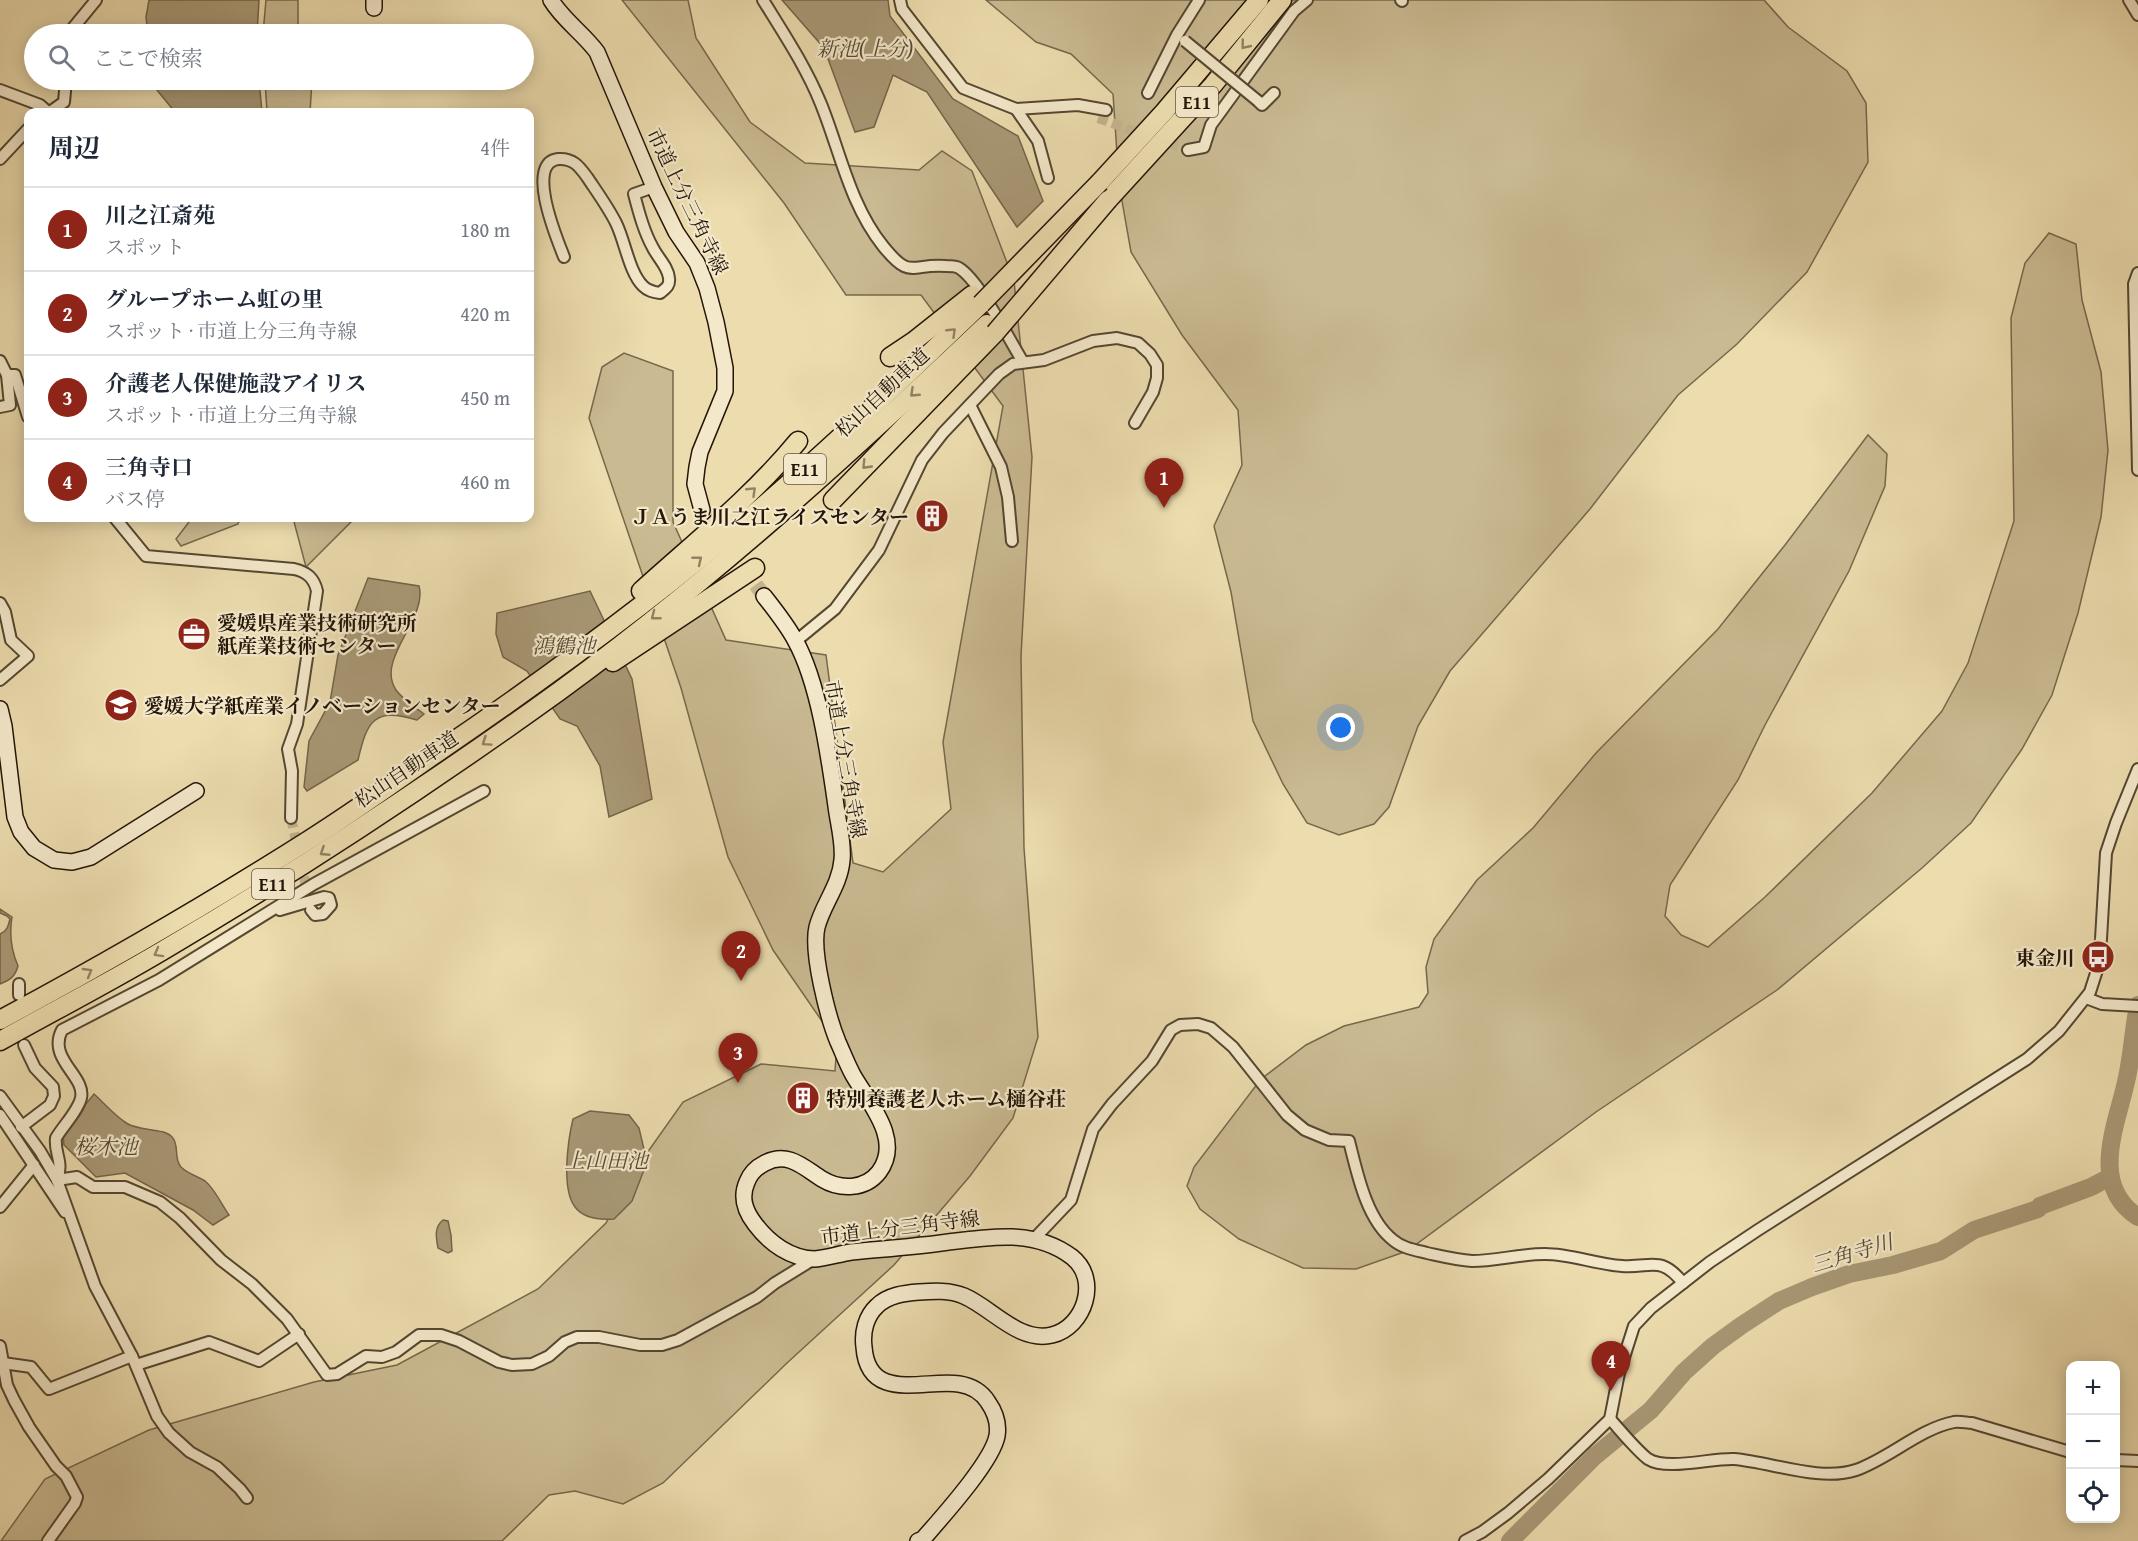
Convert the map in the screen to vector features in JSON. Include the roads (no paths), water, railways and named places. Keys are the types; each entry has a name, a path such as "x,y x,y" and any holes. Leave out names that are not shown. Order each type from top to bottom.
{"highway":[{"name":"E11","path":"976,300 1164,112 1259,0"},
{"name":"E11","path":"991,329 1213,85 1282,0"},
{"path":"890,357 976,300"},
{"name":"松山自動車道","path":"0,1041 170,946 321,854 534,709 868,413 976,300"},
{"path":"833,500 991,329"},
{"name":"松山自動車道","path":"0,1020 62,987 315,836 522,695 623,631 756,535 991,329"},
{"path":"623,631 747,495 779,465 798,441"},
{"path":"623,631 755,568"},
{"path":"0,1014 62,987"}],"street":[{"path":"76,24 96,0"},
{"name":"市道上分三角寺線","path":"551,0 557,10 588,39 597,52 654,187 676,232 698,263 707,288 725,368 725,391 700,452 697,467 695,484 702,510"},
{"path":"763,0 803,66 821,104 863,215 881,244 898,263 912,270 944,265 958,267 973,280 1023,362"},
{"path":"900,0 902,9 963,88 1016,109 1078,105 1102,114"},
{"path":"1149,93 1181,38 1199,0"},
{"path":"1188,150 1204,147 1211,125 1294,11 1307,0"},
{"path":"2129,0 2138,15"},
{"path":"1181,38 1262,105 1274,93"},
{"path":"0,90 44,108"},
{"path":"55,108 64,102 65,90"},
{"path":"1016,109 1038,141 1048,178"},
{"path":"0,159 24,133"},
{"path":"564,257 554,231 542,180 545,167 554,160 567,158 578,165 616,224 642,285 650,291 660,293 668,287 670,280 668,271 652,247 640,218 634,194 654,187"},
{"path":"2138,273 2134,284 2138,470"},
{"path":"796,641 835,609 879,550 922,460 942,433 999,374 1013,364 1044,360 1092,341 1117,338 1138,343 1150,354 1156,365 1157,378 1135,423"},
{"path":"0,361 7,375 10,405 0,407"},
{"path":"7,375 15,375 24,404"},
{"path":"970,405 1001,467 1008,497 1012,541"},
{"path":"118,522 146,556 294,569 303,571 315,582 317,591 297,724 288,749 292,771 291,818"},
{"name":"市道上分三角寺線","path":"764,596 796,641 814,687 833,784 843,858 838,880 817,928 816,946 825,997 833,1030 849,1068 879,1118 889,1149 881,1169 862,1185 834,1184 824,1180 802,1164 782,1158 765,1163 751,1175 746,1184 743,1201 746,1209 755,1225 778,1247 793,1254 814,1259 844,1253 994,1237 1034,1239 1075,1258 1082,1272 1087,1295 1079,1317 1071,1326 1043,1336 1022,1332 971,1299 948,1292 916,1292 888,1298 869,1315 865,1326 864,1350 866,1362 872,1372 882,1379 904,1386 964,1384 985,1396 996,1417 997,1436 988,1456 948,1510 924,1539 918,1541"},
{"path":"0,603 5,612 12,640 28,656 0,680"},
{"path":"0,709 15,817 21,832 34,848 54,860 72,862 90,857 196,791"},
{"path":"1465,1541 1482,1532 1516,1507 1610,1419 1618,1373 1634,1326 1651,1308 1758,1230 2027,1059 2059,1030 2090,992 2098,967 2106,853 2138,769"},
{"path":"57,1180 61,1168 56,1137 80,1100 81,1091 59,1052 57,1039 62,1030 159,981 314,884 484,791"},
{"path":"262,915 324,897 329,898 330,908 323,914 315,915 311,910"},
{"path":"2086,998 2102,1004 2138,1006"},
{"path":"1034,1239 1071,1200 1092,1129 1152,1061 1171,1030 1180,1025 1198,1024 1211,1028 1233,1047 1287,1115 1305,1130 1329,1140 1349,1141 1362,1189 1377,1222 1391,1239 1403,1246 1444,1257 1472,1261 1565,1254 1621,1266 1661,1265 1672,1269 1683,1283"},
{"path":"21,1127 50,1105 54,1096 53,1087 35,1068 24,1045"},
{"path":"0,1096 40,1151 57,1180 95,1286 134,1361 157,1416 169,1433 190,1452 218,1467 247,1498"},
{"path":"0,1114 70,1219"},
{"path":"0,1207 34,1165"},
{"path":"57,1180 76,1177 93,1187 125,1187 160,1202 180,1218 221,1260 252,1284 287,1319 327,1375 337,1374 366,1356 382,1357 396,1352 419,1335 441,1335 459,1341 499,1362 512,1365 532,1364 549,1356 565,1342 577,1337 599,1337 640,1345 662,1345 678,1340 758,1297 775,1283 814,1259"},
{"path":"3,1363 31,1367 49,1389 134,1361 209,1342 259,1361 298,1334"},
{"path":"0,1346 8,1385 29,1427 77,1497 48,1541"},
{"path":"1610,1419 1649,1460 1669,1464 1733,1459 1838,1474 1855,1470 1935,1429 1956,1422 1972,1423 2066,1451"},
{"path":"2120,1460 2138,1461"}],"water":[{"path":"149,0 259,0 258,24 147,24"},
{"name":"新池(上分)","path":"782,0 888,0 890,16 953,99 1018,136 1043,201 1017,227 927,92 893,75 874,127 855,132 824,48"},
{"path":"157,90 260,90 262,108 172,108"},
{"path":"368,578 419,586 420,599 396,652 391,678 396,690 405,700 424,714 417,720 391,715 375,720 365,735 358,760 307,791 304,787 309,741 330,702 338,655"},
{"name":"鴻鶴池","path":"590,591 632,679 652,799 609,817 600,766 577,726 560,719 527,671 503,657 496,634 497,613"},
{"path":"0,909 12,917 11,942 18,966 12,978 0,984 0,934 7,928 10,919 0,913"},
{"name":"桜木池","path":"94,1094 128,1124 163,1132 172,1137 176,1144 177,1160 181,1167 208,1184 229,1215 213,1225 193,1210 125,1173 96,1177 64,1145 63,1136 65,1129"},
{"name":"上山田池","path":"590,1111 629,1115 639,1128 647,1162 632,1201 614,1219 598,1219 583,1214 575,1207 568,1189 568,1151 573,1119"},
{"path":"443,1220 448,1221 451,1235 452,1251 448,1253 438,1248 436,1232"}],"waterway":[{"name":"三角寺川","path":"2138,1005 2128,1073 2112,1136 2110,1154 2110,1172 2114,1189 2123,1204 2138,1217"},
{"name":"三角寺川","path":"1510,1541 1595,1456 1651,1410 1684,1372 1713,1346 1779,1301 1849,1274 1893,1265 1941,1251 1974,1230 2038,1209 2040,1206 2091,1187 2110,1177"}],"tunnel":[{"path":"1098,118 1188,150"},
{"path":"702,510 764,596"},
{"path":"291,818 311,909"}],"place":[{"name":"川之江斎苑","path":"1164,508"},
{"name":"ＪＡうま川之江ライスセンター","path":"932,516"},
{"name":"愛媛県産業技術研究所 紙産業技術センター","path":"194,634"},
{"name":"愛媛大学紙産業イノベーションセンター","path":"121,705"},
{"name":"東金川","path":"2098,957"},
{"name":"グループホーム虹の里","path":"741,981"},
{"name":"介護老人保健施設アイリス","path":"738,1083"},
{"name":"特別養護老人ホーム樋谷荘","path":"803,1098"},
{"name":"三角寺口","path":"1611,1391"}]}
